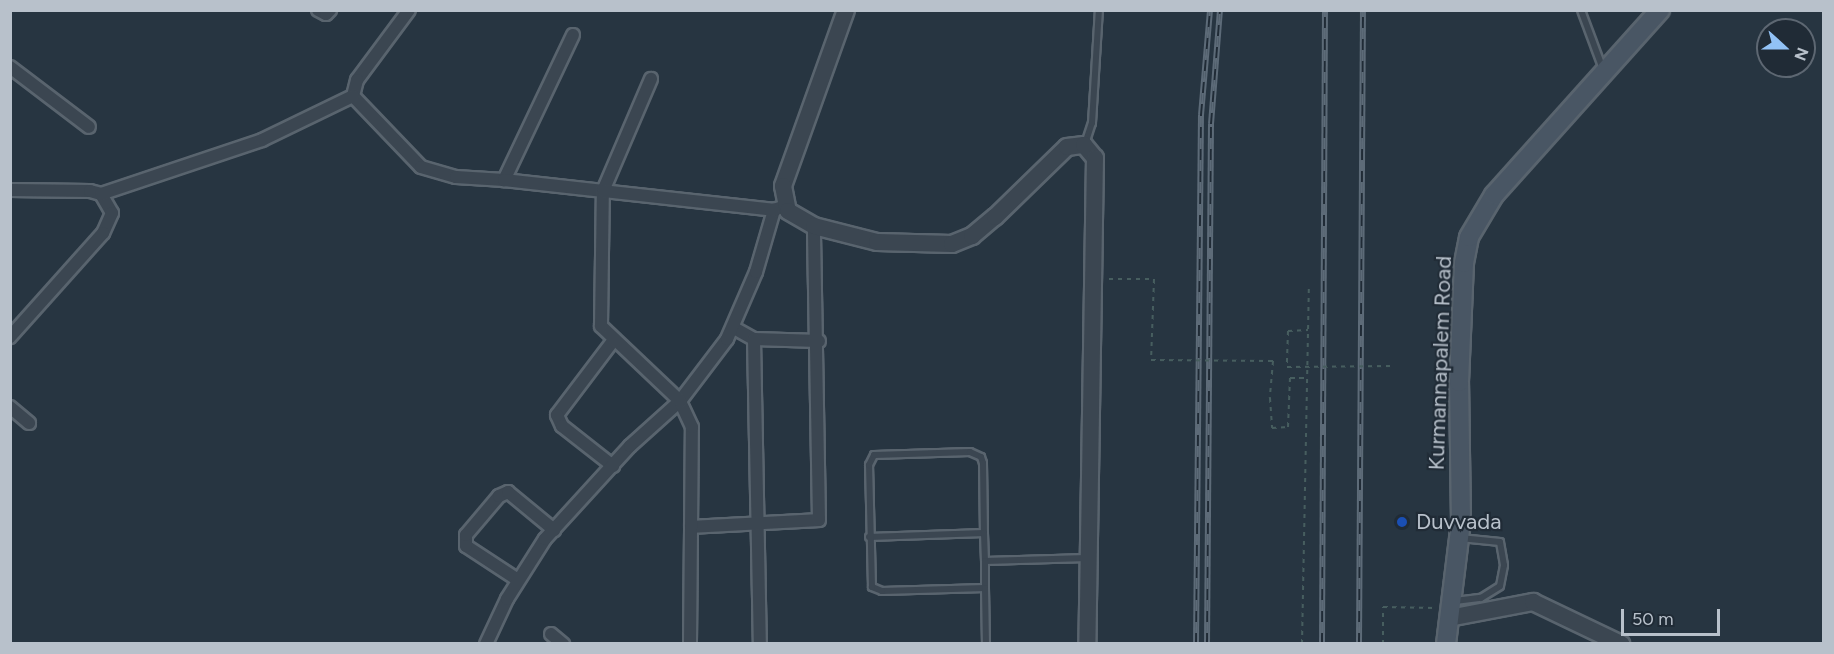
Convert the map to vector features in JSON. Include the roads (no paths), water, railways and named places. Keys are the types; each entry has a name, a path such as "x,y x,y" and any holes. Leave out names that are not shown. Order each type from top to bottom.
{"main road":[{"name":"Kurmannapalem Road","path":"1446,644 1459,538 1459,382 1464,263 1469,237 1494,195 1659,10"}],"street":[{"path":"318,10 327,14 330,10"},
{"path":"353,96 357,80 409,10"},
{"path":"486,644 518,580 554,530 613,466 680,401 734,328 780,208 789,160 846,10"},
{"path":"504,180 573,35"},
{"path":"10,67 89,127"},
{"path":"651,78 603,191 599,318 613,341 680,401 692,427 690,644"},
{"path":"353,96 421,167 456,177 780,208 814,226 849,238 886,244 952,244 972,236 995,217 1067,147 1084,145 1095,158 1096,167 1092,278 1087,644"},
{"path":"10,190 101,194 262,140 353,96"},
{"path":"10,338 110,224 112,213 101,194"},
{"path":"691,528 819,520 819,341 814,226"},
{"path":"734,328 754,339 819,341"},
{"path":"754,339 760,644"},
{"path":"613,341 557,415 562,426 613,466"},
{"path":"10,407 29,423"},
{"path":"518,580 466,546 466,535 499,496 508,492 554,530"},
{"path":"1451,610 1533,602 1621,644"},
{"path":"551,634 563,644"}],"lane":[{"path":"1084,145 1092,123 1099,10"},
{"path":"1581,10 1604,71"},
{"path":"985,588 876,590 870,581 869,537 869,465 874,455 970,452 981,457 985,561 986,644"},
{"path":"869,537 984,532"},
{"path":"1451,610 1481,598 1500,586 1504,565 1500,542 1459,538"},
{"path":"985,561 1088,558"}],"railway":[{"path":"1196,644 1201,115 1210,10"},
{"path":"1207,644 1211,124 1220,10"},
{"path":"1322,644 1325,10"},
{"path":"1359,644 1363,10"}],"place":[{"name":"Duvvada","path":"1402,522"}]}
